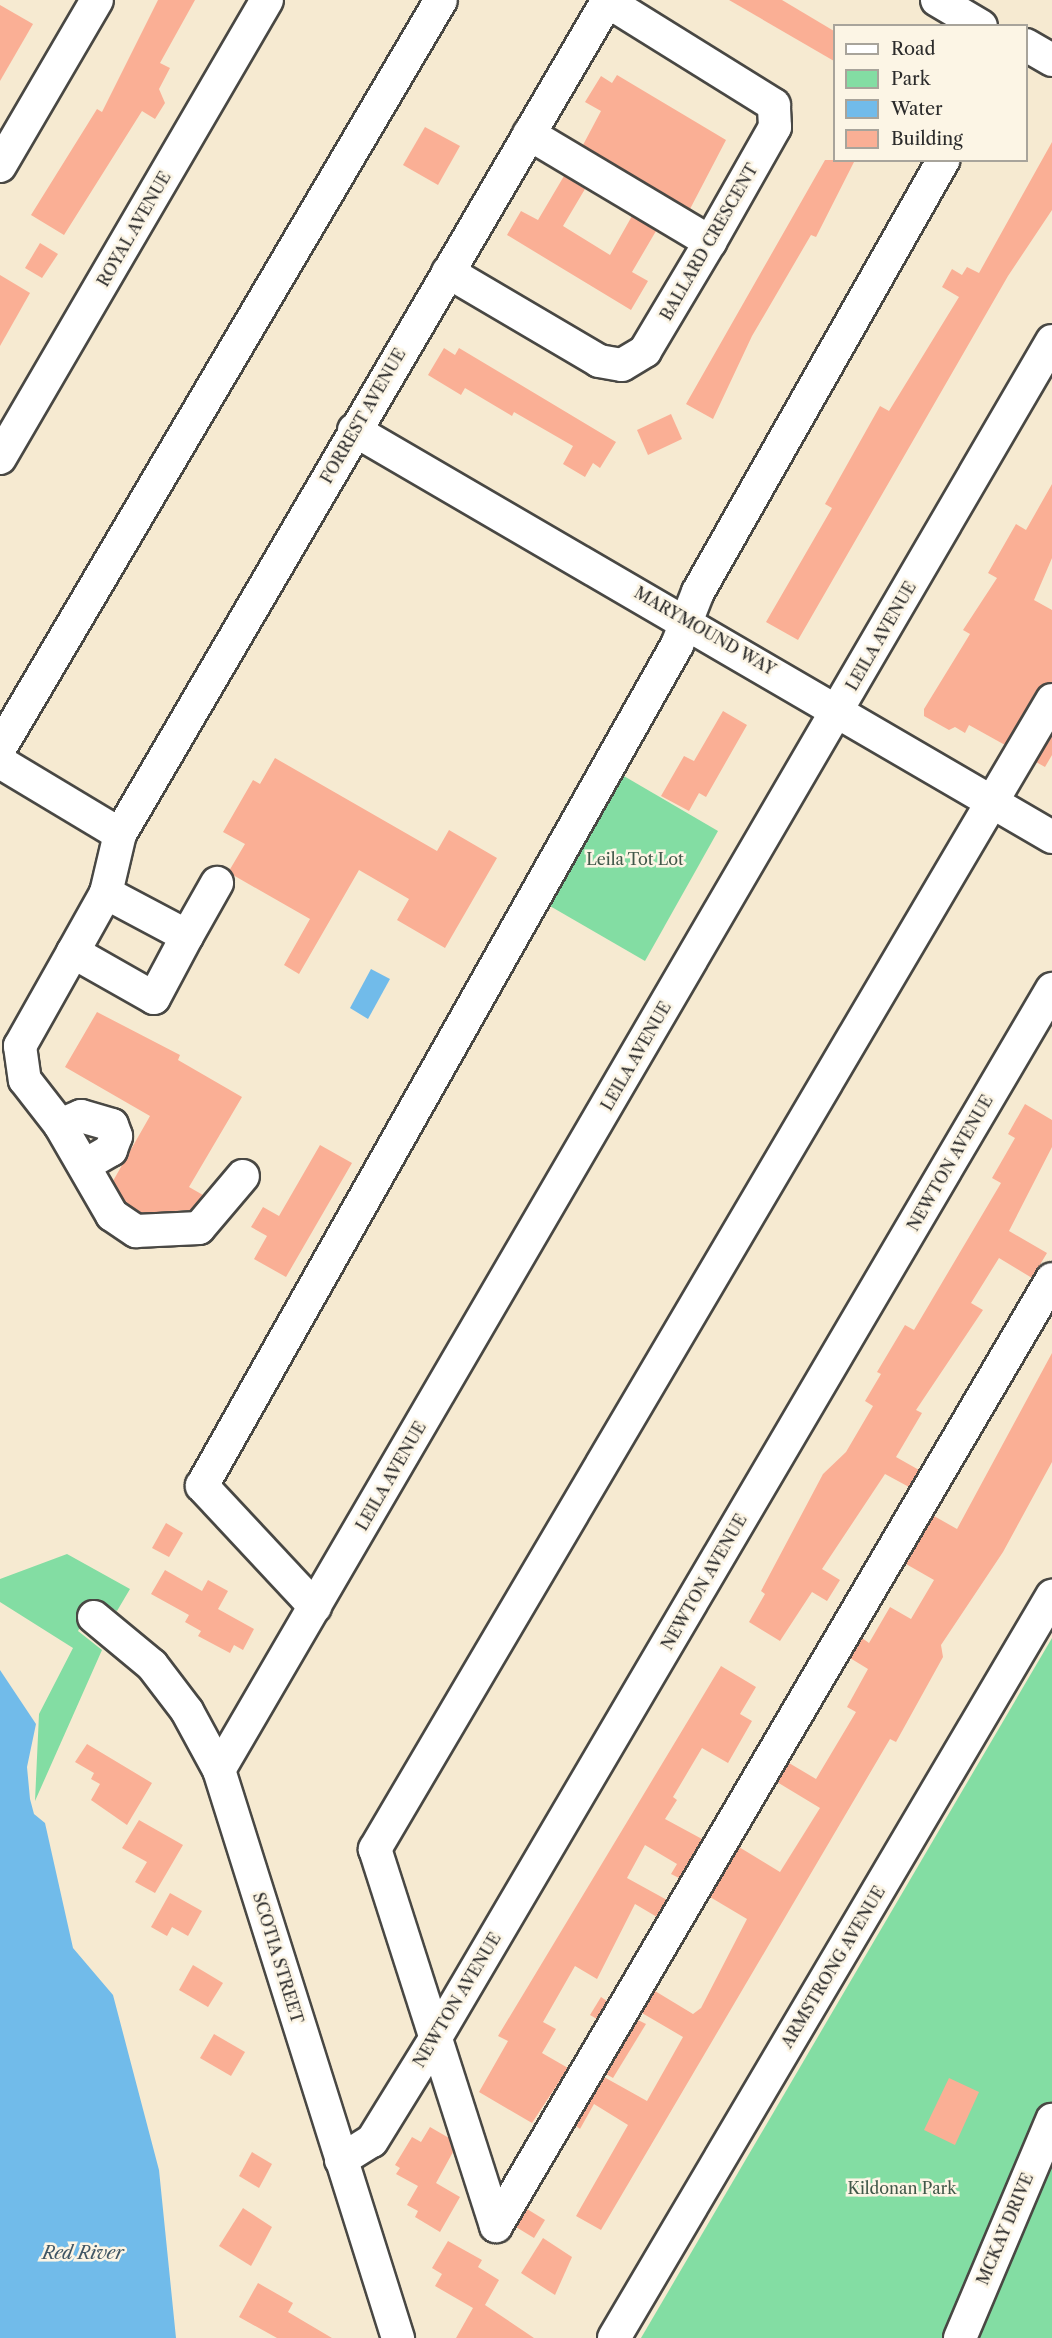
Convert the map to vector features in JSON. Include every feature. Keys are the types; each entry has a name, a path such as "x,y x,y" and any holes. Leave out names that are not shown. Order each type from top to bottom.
{"street":[{"path":"0,166 97,0"},
{"name":"ROYAL AVENUE","path":"0,458 267,0"},
{"path":"0,748 441,0"},
{"path":"937,0 978,24"},
{"name":"FORREST AVENUE","path":"243,1176 199,1228 136,1232 112,1215 60,1125 25,1080 20,1046 106,893 120,834 354,430 607,1"},
{"name":"BALLARD CRESCENT","path":"448,272 599,361 622,364 645,351 710,242 775,127 774,105 607,1"},
{"path":"1028,46 1052,60"},
{"path":"529,134 710,242"},
{"path":"315,1607 202,1486 671,656 686,619 942,162"},
{"name":"LEILA AVENUE","path":"219,1770 1052,341"},
{"name":"MARYMOUND WAY","path":"354,430 686,619 1052,837"},
{"path":"1052,700 375,1849 496,2226 1052,1279"},
{"path":"0,762 120,834"},
{"path":"72,952 154,998 217,883"},
{"path":"106,893 187,936"},
{"name":"NEWTON AVENUE","path":"341,2160 372,2141 435,2039 1052,989"},
{"path":"60,1125 81,1116 112,1125 116,1136 111,1150 85,1165"},
{"name":"ARMSTRONG AVENUE","path":"614,2338 1052,1596"},
{"name":"SCOTIA STREET","path":"94,1617 152,1665 188,1711 219,1770 398,2338"},
{"name":"MCKAY DRIVE","path":"960,2338 1052,2120"}],"green space":[{"name":"Leila Tot Lot","path":"617,772 718,831 645,961 543,902"},
{"path":"67,1554 130,1589 117,1611 95,1599 78,1631 102,1650 35,1801 39,1714 73,1648 0,1602 0,1579"},
{"name":"Kildonan Park","path":"1052,1638 1052,2338 641,2338"}],"water":[{"path":"371,969 390,979 368,1019 350,1008"},
{"name":"Red River","path":"0,1670 36,1724 27,1767 30,1799 34,1814 45,1823 73,1948 113,1995 159,2170 176,2338 0,2338"}],"building":[{"path":"158,0 195,0 160,63 170,68 159,89 165,103 155,119 142,111 64,235 31,215 97,109 102,112"},
{"path":"729,0 782,0 833,30 833,60"},
{"path":"0,5 33,24 0,81"},
{"path":"617,75 726,140 690,209 583,145 601,111 585,102 601,76 612,83"},
{"path":"425,127 460,146 438,185 403,165"},
{"path":"1052,142 1052,210 1008,276 798,640 766,622 832,508 825,504 880,406 889,411 959,297 942,287 952,269 962,275 967,267 979,273"},
{"path":"825,160 854,162 816,237 811,235 752,336 713,419 686,404"},
{"path":"564,176 585,189 563,226 610,255 632,216 656,231 632,272 648,281 631,310 507,235 521,211 538,220"},
{"path":"40,243 58,254 42,278 25,268"},
{"path":"0,275 30,293 0,346"},
{"path":"444,348 455,355 459,348 616,442 600,468 593,463 585,477 563,464 573,446 514,412 512,416 465,388 461,395 428,375"},
{"path":"671,414 682,439 648,455 637,430"},
{"path":"1052,484 1052,558 1034,600 1052,610 1052,682 1036,691 1005,745 969,725 965,733 955,727 949,730 924,716 924,709 970,634 963,630 997,578 988,573 1016,524 1026,530"},
{"path":"723,711 747,725 706,797 699,793 689,811 661,796 684,756 694,761"},
{"path":"1052,735 1052,755 1045,767 1036,762"},
{"path":"275,758 437,851 449,830 497,858 445,948 397,920 409,899 359,870 299,974 284,965 310,919 229,871 245,844 223,832 253,780 260,784"},
{"path":"97,1012 180,1055 178,1060 242,1097 189,1187 203,1195 190,1210 142,1213 125,1202 113,1181 150,1116 65,1067"},
{"path":"1025,1104 1052,1120 1052,1147 1009,1231 1047,1253 1032,1278 999,1258 971,1303 983,1310 916,1410 922,1413 896,1457 919,1470 909,1487 885,1474 822,1569 840,1580 827,1601 812,1592 780,1641 749,1622 765,1594 761,1591 823,1474 846,1452 873,1406 865,1401 881,1374 877,1372 905,1325 914,1330 1001,1183 992,1178 1015,1138 1008,1134"},
{"path":"320,1145 352,1163 286,1277 254,1259 267,1236 251,1227 263,1207 279,1216"},
{"path":"1052,1353 1052,1462 1003,1552 941,1645 943,1657 896,1742 890,1739 601,2230 576,2216 628,2125 594,2104 580,2129 576,2126 604,2077 647,2101 683,2037 642,2013 655,1991 693,2014 701,2008 747,1919 710,1897 739,1847 780,1872 820,1808 777,1782 789,1763 816,1779 856,1712 847,1707 868,1669 850,1658 862,1638 869,1643 890,1607 911,1619 934,1580 906,1564 934,1516 957,1529"},
{"path":"166,1523 183,1533 169,1557 152,1548"},
{"path":"165,1570 202,1591 208,1580 228,1591 218,1609 254,1629 243,1650 234,1645 230,1653 198,1636 201,1631 185,1622 189,1615 151,1594"},
{"path":"721,1666 756,1687 740,1714 752,1721 728,1763 702,1748 673,1797 677,1800 665,1819 702,1839 679,1878 671,1874 677,1864 645,1845 627,1878 667,1900 657,1917 635,1904 597,1979 575,1966 543,2022 556,2029 542,2053 568,2068 532,2123 479,2092 508,2041 498,2036"},
{"path":"87,1744 152,1783 127,1825 91,1800 100,1784 91,1779 94,1773 75,1762"},
{"path":"139,1820 183,1845 155,1893 135,1882 147,1862 122,1848"},
{"path":"170,1893 202,1911 188,1936 172,1927 167,1936 151,1927"},
{"path":"193,1965 223,1983 208,2007 179,1990"},
{"path":"601,1997 607,2001 597,2019 590,2015"},
{"path":"638,2020 646,2024 613,2078 606,2074"},
{"path":"214,2034 245,2052 231,2076 200,2058"},
{"path":"949,2078 979,2092 955,2145 924,2130"},
{"path":"430,2127 449,2138 453,2152 436,2183 460,2197 440,2232 415,2217 418,2211 407,2205 418,2186 396,2174 400,2168 395,2165 412,2137 421,2142"},
{"path":"252,2152 272,2164 259,2188 239,2176"},
{"path":"243,2208 272,2227 251,2266 219,2246"},
{"path":"527,2209 545,2220 534,2238 516,2227"},
{"path":"543,2238 572,2257 555,2295 521,2273"},
{"path":"448,2241 482,2260 478,2267 499,2280 485,2305 534,2338 456,2338 473,2308 435,2286 442,2274 432,2268"},
{"path":"258,2283 293,2303 288,2312 332,2338 277,2338 239,2317"}]}
